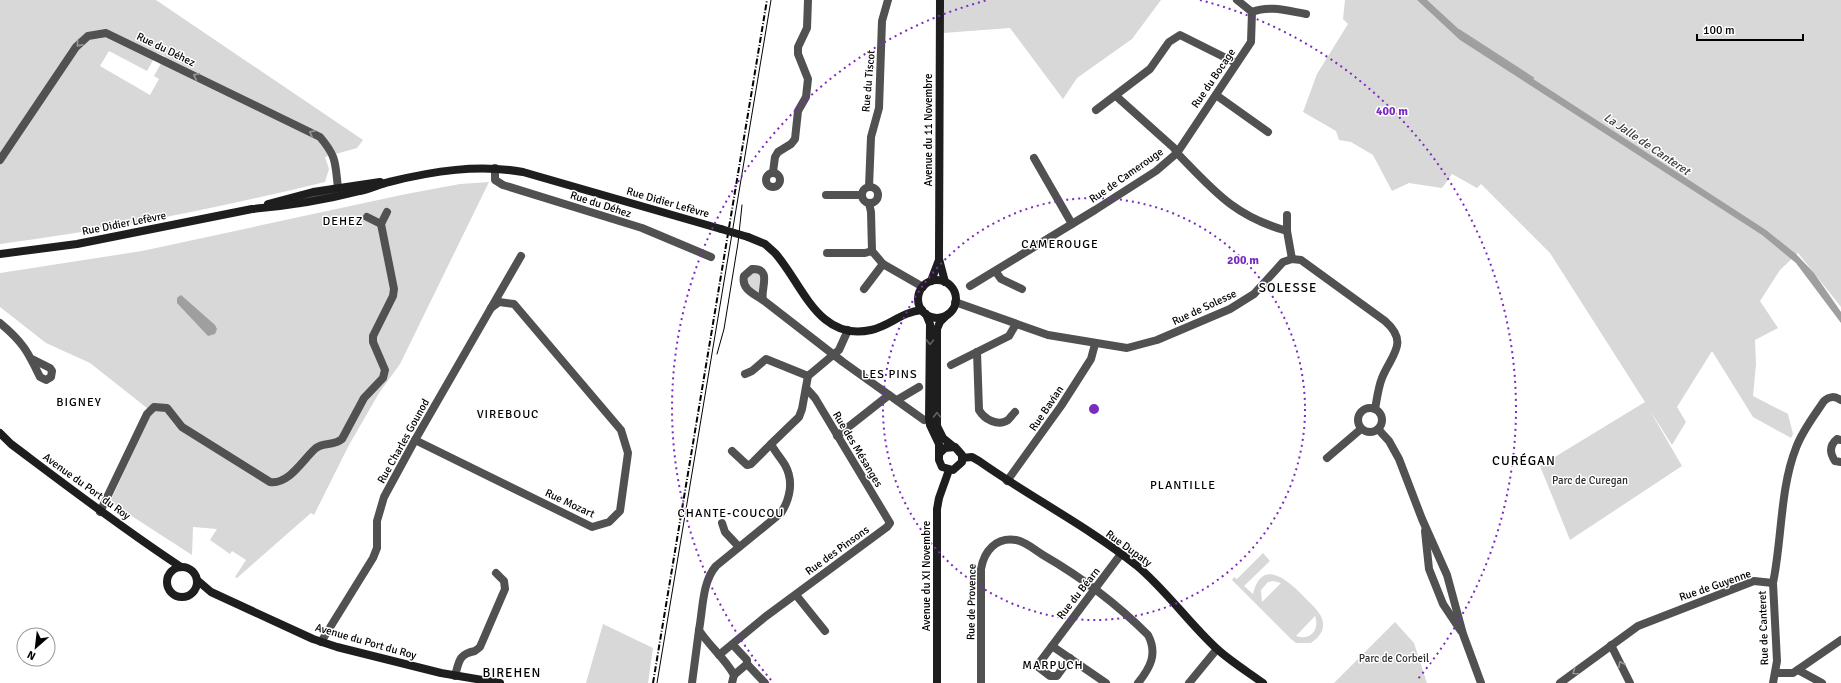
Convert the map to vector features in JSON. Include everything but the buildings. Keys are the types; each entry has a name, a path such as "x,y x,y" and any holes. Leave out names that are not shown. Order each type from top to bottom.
{"main road":[{"name":"Avenue du 11 Novembre","path":"940,0 939,259 945,282"},
{"name":"Rue Didier Lefèvre","path":"0,254 77,244 252,209 300,203 360,191 389,182 449,170 495,168 535,175 748,236 765,244 775,253 821,317 835,326 848,330 869,330 881,327 900,316 918,298"},
{"name":"Rue Didier Lefèvre","path":"252,209 277,201 338,188 367,183 389,182"},
{"name":"Avenue du 11 Novembre","path":"931,281 939,259"},
{"path":"940,280 945,282 954,290 956,302 951,312 940,322 937,329 937,422 939,431 943,438 960,452 962,458 960,466 949,470 940,464 939,444 930,425 930,324 918,298 923,287 931,281 940,280"},
{"name":"Rue Didier Lefèvre","path":"900,316 924,312"},
{"path":"924,312 935,318 947,315"},
{"name":"Avenue du Port du Roy","path":"0,433 11,444 100,512 152,547 162,556 181,567 193,571 197,580 211,592 321,642 455,676 500,683"},
{"path":"940,453 945,448 955,447"},
{"name":"Rue Dupaty","path":"962,458 975,458 1007,481 1121,554 1155,582 1217,649 1263,683"},
{"name":"Avenue du XI Novembre","path":"936,683 938,509 939,498 949,470"},
{"name":"Avenue du Port du Roy","path":"162,556 170,574 168,584 172,593 181,597 191,594 211,592"},
{"path":"170,574 173,570 181,567"},
{"path":"191,594 195,590 197,580"}],"street":[{"path":"773,172 775,157 778,152 791,144 795,139 798,111 806,97 808,79 798,54 798,47 807,28 808,0"},
{"name":"Rue du Tiscot","path":"869,203 875,202 878,197 875,189 870,187 871,137 879,108 882,21 888,0"},
{"path":"1237,0 1252,12 1260,9 1276,9 1306,14"},
{"name":"Rue du Bocage","path":"1177,153 1251,42 1252,12"},
{"name":"Rue du Déhez","path":"0,160 76,47 88,36 101,32 115,37 320,137 328,146 336,162 338,188"},
{"path":"1096,110 1150,69 1169,42 1180,35 1236,63"},
{"path":"1216,95 1268,132"},
{"path":"1116,96 1174,148 1177,153"},
{"name":"Rue de Camerouge","path":"970,286 996,272 1002,265 1072,224 1156,171 1177,153 1203,182 1233,207 1270,226 1287,231"},
{"path":"1034,158 1072,224"},
{"name":"Rue du Déhez","path":"495,168 496,180 503,186 642,228 711,258"},
{"path":"862,195 864,190 870,187"},
{"path":"300,203 309,197 335,192 338,188"},
{"path":"826,195 862,195"},
{"path":"862,195 864,200 869,203 871,212 872,252 883,264 923,287"},
{"path":"100,512 148,414 154,407 167,408 182,427 270,482 280,481 286,478 317,447 339,442 342,439 364,398 383,378 385,370 372,342 393,296 394,289 381,224 387,212"},
{"path":"1287,214 1287,231 1292,259 1307,262 1385,321 1395,331 1398,340 1397,348 1382,379 1375,409"},
{"path":"367,217 381,224"},
{"path":"827,253 872,252"},
{"name":"Rue Charles Gounod","path":"321,642 373,558 377,548 377,521 384,497 415,440 521,256"},
{"name":"Rue de Solesse","path":"956,302 1048,335 1117,348 1139,346 1212,318 1244,301 1283,262 1292,259"},
{"path":"864,289 883,264"},
{"path":"996,272 1001,279 1022,289"},
{"path":"764,300 924,420"},
{"name":"Rue Mozart","path":"415,440 592,527 609,522 620,511 628,453 621,430 514,304 499,302 491,308"},
{"path":"0,324 17,336 32,359"},
{"path":"951,364 1009,336 1016,324"},
{"path":"732,451 747,465 751,464 799,417 802,409 808,376 834,354 843,342 848,330"},
{"name":"Rue Bavian","path":"1007,481 1061,406 1091,359 1095,344"},
{"path":"977,352 979,410 982,415 988,420 1001,422 1007,420 1015,412"},
{"path":"745,374 752,371 766,359 808,376"},
{"path":"897,400 919,387"},
{"name":"Rue des Mésanges","path":"806,388 815,398 890,523"},
{"path":"837,436 889,395"},
{"path":"1773,583 1782,523 1785,486 1790,464 1801,436 1824,401 1829,397 1835,397 1841,400"},
{"path":"1366,408 1375,409 1382,418 1378,428 1372,432 1361,429 1358,422 1360,412 1366,408"},
{"path":"1378,428 1395,450 1438,555 1453,594 1463,634 1481,683"},
{"path":"1327,458 1361,429"},
{"path":"1841,440 1837,438 1831,449 1835,461 1841,462"},
{"path":"692,683 699,630 707,581 710,572 781,513 788,503 790,479 786,467 771,444"},
{"path":"1422,519 1427,538 1427,559 1440,597 1463,634"},
{"path":"722,523 725,532 739,547"},
{"name":"Rue des Pinsons","path":"719,655 733,645 765,617 887,527 890,523"},
{"name":"Rue de Provence","path":"981,683 981,569 983,558 987,550 994,544 1016,540 1026,544 1071,571 1142,630 1151,641 1153,658 1150,667 1138,683"},
{"name":"Rue du Béarn","path":"1070,658 1057,676 1050,676 1037,666 1093,588 1104,578 1121,554"},
{"path":"1427,559 1436,554 1438,555"},
{"path":"455,676 458,664 465,653 475,651 480,646 505,589 506,585 504,581 496,573"},
{"name":"Rue de Guyenne","path":"1560,683 1632,629 1658,617 1754,581 1773,583"},
{"name":"Rue de Canteret","path":"1773,583 1777,661 1773,683"},
{"path":"796,594 824,632"},
{"path":"1440,597 1447,599 1453,594"},
{"path":"699,630 706,641 719,655 733,679 747,664"},
{"name":"Rue de Canteret","path":"1776,673 1788,673 1798,670 1841,640"},
{"path":"733,645 747,660 747,664 765,683"},
{"path":"1611,645 1630,683"},
{"path":"1052,646 1106,683"},
{"path":"1189,683 1217,649"},
{"path":"1798,670 1822,683"}],"green space":[{"path":"0,0 156,0 363,140 357,148 325,157 329,169 325,182 163,218 0,244","holes":["109,51 147,71 157,53 165,56 154,76 159,79 150,95 100,66"]},
{"path":"944,0 1161,0 1132,39 1077,78 1063,99 1010,28 943,33"},
{"name":"Parc de Curegan","path":"1345,0 1841,0 1841,307 1798,253 1780,270 1760,301 1778,328 1755,340 1756,364 1753,396 1788,414 1793,434 1791,438 1753,417 1712,351 1677,407 1686,422 1672,445 1649,409 1682,466 1570,540 1540,466 1645,402 1550,253 1481,184 1477,188 1452,174 1442,188 1409,183 1392,191 1373,155 1351,142 1339,140 1336,131 1303,112 1317,74 1348,24 1343,19"},
{"path":"489,182 400,364 379,393 349,445 314,515 311,513 237,578 235,577 246,560 232,551 230,554 210,540 217,529 193,527 192,555 110,502 152,412 90,363 46,343 0,307 0,273 142,251 406,194 460,184"},
{"path":"755,271 762,276 759,294 749,288 746,278"},
{"path":"1263,553 1270,561 1244,586 1253,594 1257,583 1263,576 1269,574 1277,576 1292,585 1314,606 1319,613 1323,623 1320,635 1311,643 1296,643 1232,580 1234,577 1237,579","holes":["1273,581 1281,583 1262,602 1261,590 1268,582","1315,616 1316,626 1313,633 1306,637 1296,636"]},
{"name":"Parc de Corbeil","path":"1395,622 1414,643 1427,683 1334,683"},
{"path":"603,624 653,648 648,683 586,683"}],"shaded area":[{"path":"1417,0 1427,0 1464,34 1766,230 1796,254 1814,273 1841,312 1841,323 1796,263 1762,235 1460,40"},
{"path":"181,295 215,325 217,329 215,334 208,336 177,303 177,298"}],"waterway":[{"name":"La Jalle de Canteret","path":"1459,30 1533,78"}],"tram line":[{"path":"657,683 771,0"},
{"path":"717,354 724,329 738,243 742,205"}],"railway":[{"path":"653,683 767,0"}],"district":[{"name":"DEHEZ","path":"343,221"},
{"name":"CAMEROUGE","path":"1060,244"},
{"name":"SOLESSE","path":"1288,287"},
{"name":"LES PINS","path":"890,374"},
{"name":"BIGNEY","path":"79,402"},
{"name":"VIREBOUC","path":"508,414"},
{"name":"CURÉGAN","path":"1524,460"},
{"name":"PLANTILLE","path":"1183,485"},
{"name":"CHANTE-COUCOU","path":"731,513"},
{"name":"MARPUCH","path":"1053,665"},
{"name":"BIREHEN","path":"512,672"}]}
